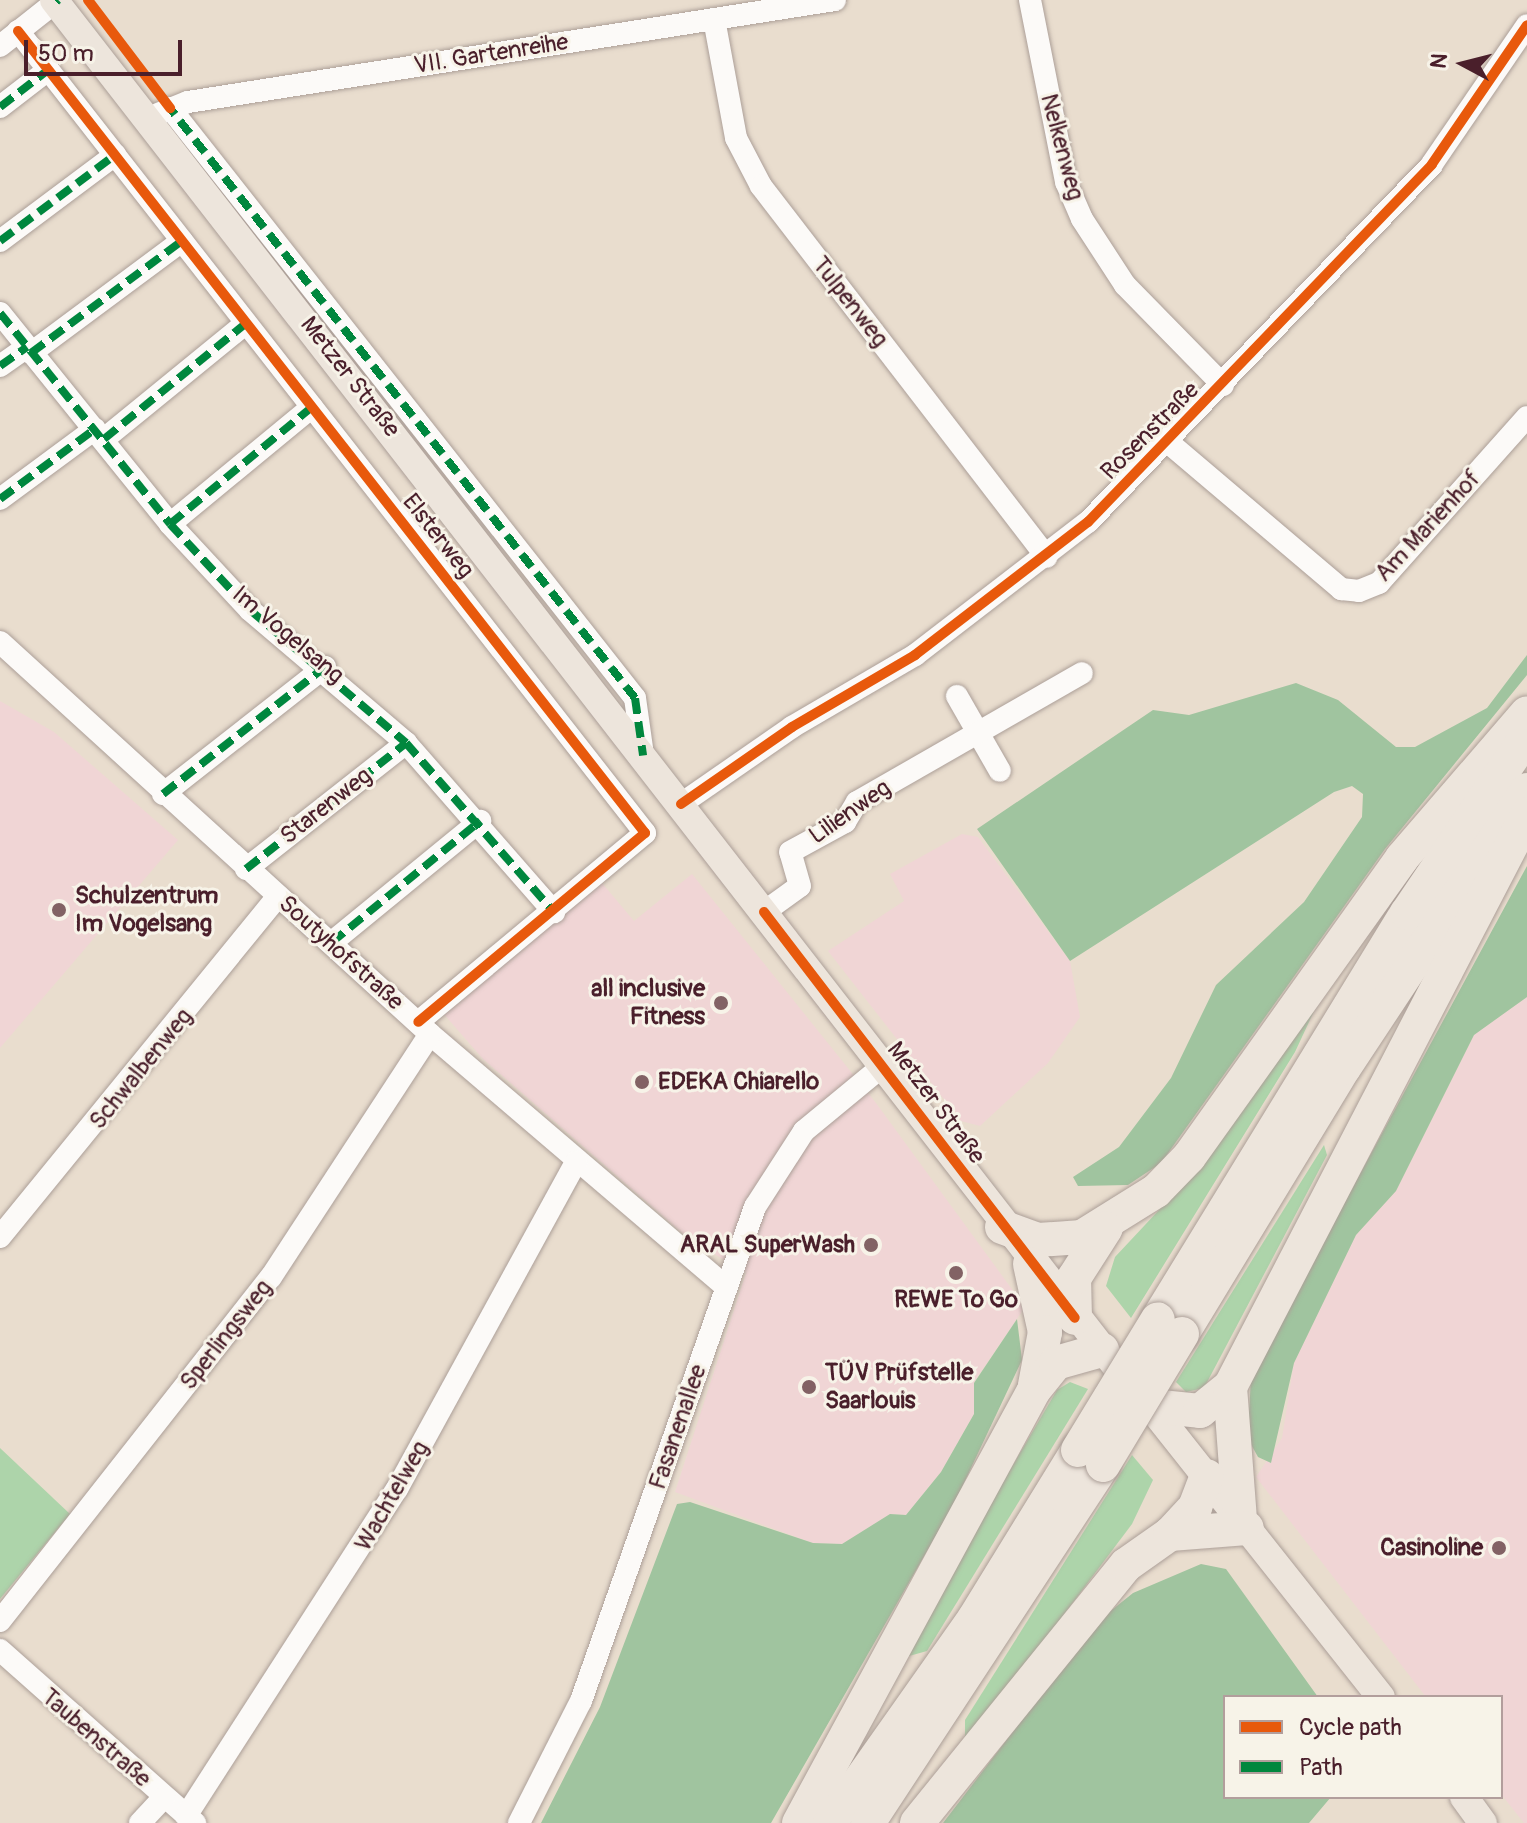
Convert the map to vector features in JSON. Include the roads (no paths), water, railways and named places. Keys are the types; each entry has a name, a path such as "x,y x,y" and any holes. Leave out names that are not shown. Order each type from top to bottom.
{"highway":[{"path":"1075,1318 1074,1278 1106,1228 1189,1157 1402,858 1527,713"},
{"path":"868,1823 1170,1326 1407,913 1527,736"},
{"path":"1170,1326 1527,790"},
{"path":"1151,1406 1200,1411 1230,1387 1527,815"},
{"path":"1002,1227 1057,1241 1106,1228"},
{"path":"1030,1264 1045,1332 1034,1390"},
{"path":"799,1823 1034,1390 1056,1363 1102,1350"},
{"path":"1170,1534 1244,1524 1230,1387"},
{"path":"830,1823 1090,1457"},
{"path":"917,1823 1126,1565 1170,1534 1195,1507 1207,1476"}],"main road":[{"name":"Metzer Straße","path":"56,1 160,113 643,755 884,1065 1030,1264 1151,1406 1379,1695"},
{"path":"1465,1799 1483,1823"}],"street":[{"name":"VII. Gartenreihe","path":"160,113 835,0"},
{"name":"Nelkenweg","path":"1030,0 1053,127 1082,219 1125,285 1223,385"},
{"path":"0,46 56,1"},
{"name":"Tulpenweg","path":"714,19 736,138 761,186 1047,557"},
{"name":"Rosenstraße","path":"681,804 770,740 915,655 1047,557 1169,443 1432,164 1526,29"},
{"name":"Elsterweg","path":"18,31 645,833 424,1028"},
{"path":"0,107 48,70"},
{"path":"0,241 115,155"},
{"path":"0,366 29,350 182,241"},
{"name":"Im Vogelsang","path":"0,313 170,524 250,610 325,667 406,743 480,821 554,912"},
{"path":"0,499 99,434 246,323"},
{"path":"170,524 312,407"},
{"name":"Am Marienhof","path":"1169,443 1341,589 1359,591 1379,583 1527,417"},
{"name":"Soutyhofstraße","path":"0,642 163,794 424,1028 576,1162 726,1287"},
{"path":"163,794 325,667"},
{"name":"Lilienweg","path":"764,912 800,886 790,852 845,822 857,802 1082,673"},
{"path":"957,696 1000,771"},
{"name":"Starenweg","path":"246,869 406,743"},
{"path":"331,943 480,821"},
{"name":"Schwalbenweg","path":"0,1237 278,896"},
{"name":"Sperlingsweg","path":"0,1621 271,1277 424,1028"},
{"name":"Fasanenallee","path":"519,1823 581,1701 726,1287 784,1155 884,1065"},
{"name":"Wachtelweg","path":"190,1820 397,1489 576,1162"},
{"name":"Taubenstraße","path":"0,1650 190,1820"},
{"path":"140,1823 164,1797"}],"place":[{"name":"Schulzentrum Im Vogelsang","path":"59,910"},
{"name":"all inclusive Fitness","path":"721,1003"},
{"name":"EDEKA Chiarello","path":"642,1082"},
{"name":"ARAL SuperWash","path":"871,1245"},
{"name":"REWE To Go","path":"956,1273"},
{"name":"TÜV Prüfstelle Saarlouis","path":"809,1387"},
{"name":"Casinoline","path":"1499,1548"}]}
